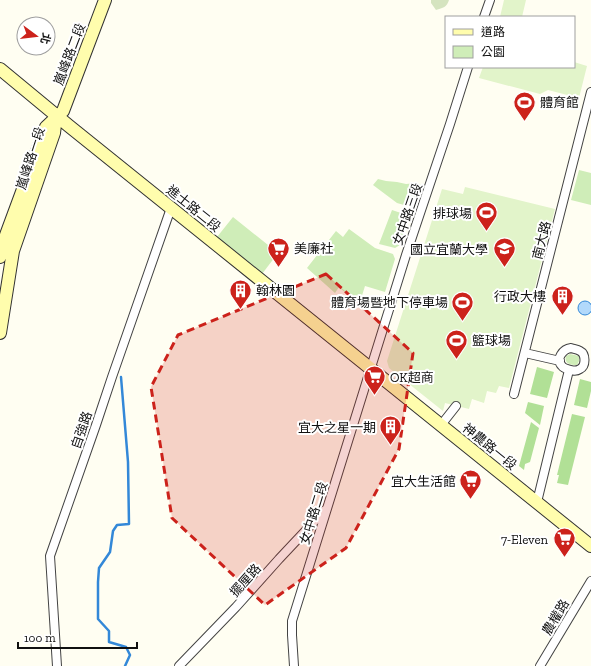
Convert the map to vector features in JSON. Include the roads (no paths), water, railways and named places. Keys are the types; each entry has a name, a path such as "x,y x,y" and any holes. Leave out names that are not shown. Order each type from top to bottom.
{"street":[{"name":"嵐峰路二段","path":"56,116 63,111 105,0"},
{"path":"484,16 490,0"},
{"name":"女中路三段","path":"370,368 468,68"},
{"name":"進士路二段","path":"0,69 56,116 370,368"},
{"name":"南大路","path":"514,394 591,92"},
{"name":"嵐峰路一段","path":"0,257 6,234 46,127 56,116"},
{"name":"嵐峰路一段","path":"0,333 13,251 54,133 56,116"},
{"name":"自強路","path":"57,666 50,556 172,208"},
{"path":"571,348 583,353 584,363 579,370 570,370 562,366 560,361 562,352 566,349 571,348"},
{"path":"525,352 560,361"},
{"name":"神農路一段","path":"370,368 591,546"},
{"name":"女中路二段","path":"294,666 292,621 370,368"},
{"path":"537,502 570,370"},
{"path":"442,425 456,406"},
{"name":"擺厘路","path":"179,666 236,607 327,508"},
{"name":"農權路","path":"540,666 591,581"}],"water":[{"path":"585,301 590,303 592,308 590,313 585,315 580,313 578,308 580,303"}],"waterway":[{"path":"121,377 128,462 129,524 117,525 113,531 110,552 99,568 98,619 109,631 109,642 126,647 130,655 125,666"}],"place":[{"name":"體育館","path":"524,122"},
{"name":"排球場","path":"487,232"},
{"name":"美廉社","path":"279,268"},
{"name":"國立宜蘭大學","path":"504,268"},
{"name":"翰林園","path":"240,310"},
{"name":"行政大樓","path":"562,316"},
{"name":"體育場暨地下停車場","path":"463,322"},
{"name":"籃球場","path":"457,360"},
{"name":"OK超商","path":"375,396"},
{"name":"宜大之星一期","path":"391,446"},
{"name":"宜大生活館","path":"471,500"},
{"name":"7-Eleven","path":"564,558"}]}
